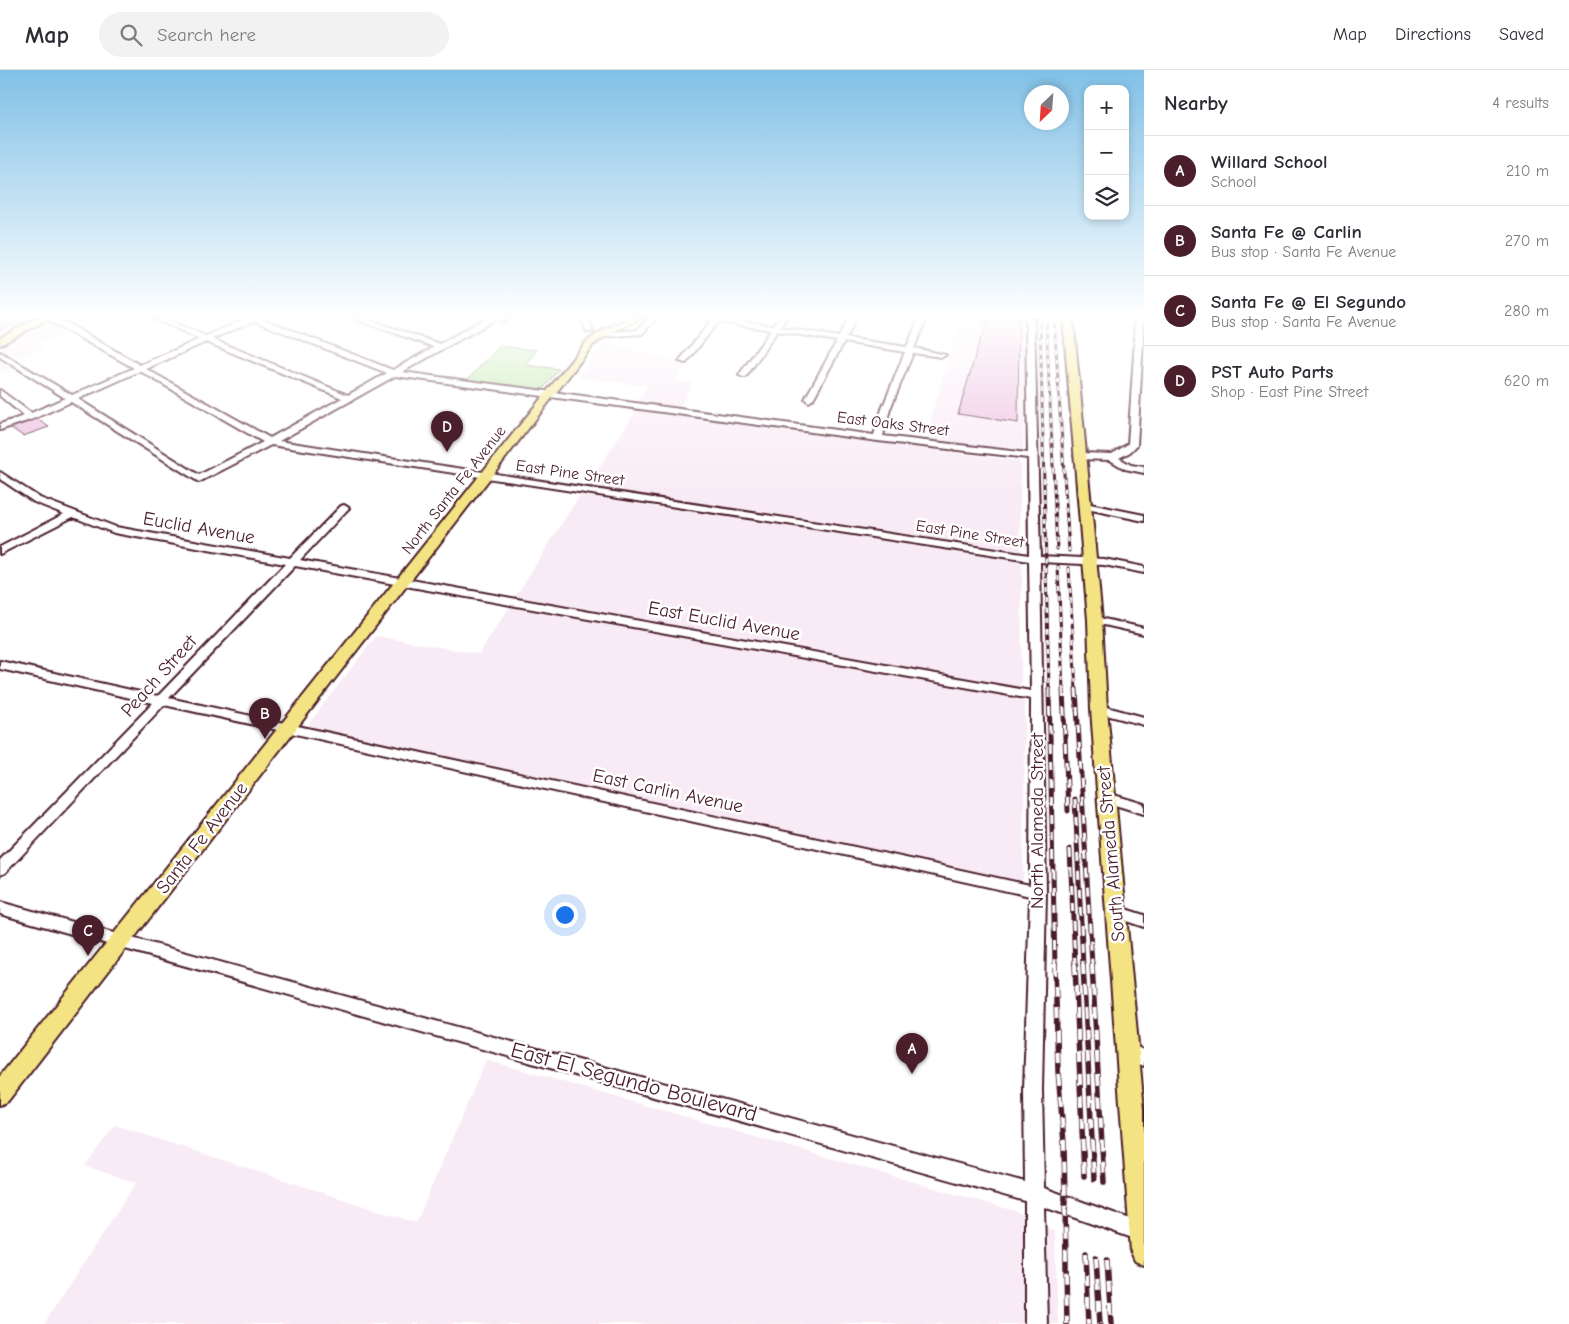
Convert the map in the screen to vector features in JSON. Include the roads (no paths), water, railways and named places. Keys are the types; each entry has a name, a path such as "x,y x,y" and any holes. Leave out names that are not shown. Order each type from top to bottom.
{"main road":[{"name":"North Santa Fe Avenue","path":"404,582 564,377"},
{"path":"1073,377 1079,456"},
{"name":"South Alameda Street","path":"1079,456 1085,506 1116,912 1136,1055 1143,1240"},
{"name":"Santa Fe Avenue","path":"0,1094 404,582"}],"street":[{"path":"35,377 198,479 270,442 388,377"},
{"path":"0,426 30,417 120,377"},
{"name":"East Pine Street","path":"154,377 270,442 1034,559 1088,560 1144,570"},
{"path":"295,377 348,398"},
{"name":"East Oaks Street","path":"420,377 878,438 1032,456"},
{"path":"809,399 821,377"},
{"path":"878,438 886,409 899,377"},
{"name":"North Alameda Street","path":"1031,377 1037,696 1038,892 1033,1090 1036,1324"},
{"path":"1113,458 1128,450 1133,439 1137,377"},
{"path":"0,392 30,417"},
{"path":"1079,456 1113,458 1128,467 1144,470"},
{"name":"Euclid Avenue","path":"0,475 33,499 114,530 404,582"},
{"path":"1085,506 1144,518"},
{"name":"Peach Street","path":"0,869 156,708 161,700 344,508"},
{"path":"0,552 72,514"},
{"name":"East Euclid Avenue","path":"404,582 1037,696"},
{"path":"1094,620 1144,632"},
{"name":"East Carlin Avenue","path":"0,665 1038,892"},
{"path":"1099,709 1144,720"},
{"path":"1108,798 1144,809"},
{"name":"East El Segundo Boulevard","path":"0,908 121,942 269,980 1035,1194 1143,1240"},
{"path":"1116,912 1144,921"}],"railway":[{"path":"1041,377 1049,690"},
{"path":"1049,377 1057,549"},
{"path":"1058,377 1069,551"},
{"path":"1058,566 1063,690"},
{"path":"1069,568 1076,690"},
{"path":"1049,689 1055,965"},
{"path":"1063,689 1068,811"},
{"path":"1076,689 1092,965"},
{"path":"1075,799 1083,965"},
{"path":"1070,849 1075,965"},
{"path":"1055,964 1058,1071 1064,1143 1067,1324"},
{"path":"1075,964 1084,1176"},
{"path":"1083,964 1094,1179"},
{"path":"1092,964 1104,1182"},
{"path":"1086,1253 1089,1324"},
{"path":"1096,1257 1100,1324"},
{"path":"1107,1260 1111,1324"}],"place":[{"name":"PST Auto Parts","path":"447,452"},
{"name":"Santa Fe @ Carlin","path":"265,739"},
{"name":"Santa Fe @ El Segundo","path":"88,956"},
{"name":"Willard School","path":"912,1074"}]}
